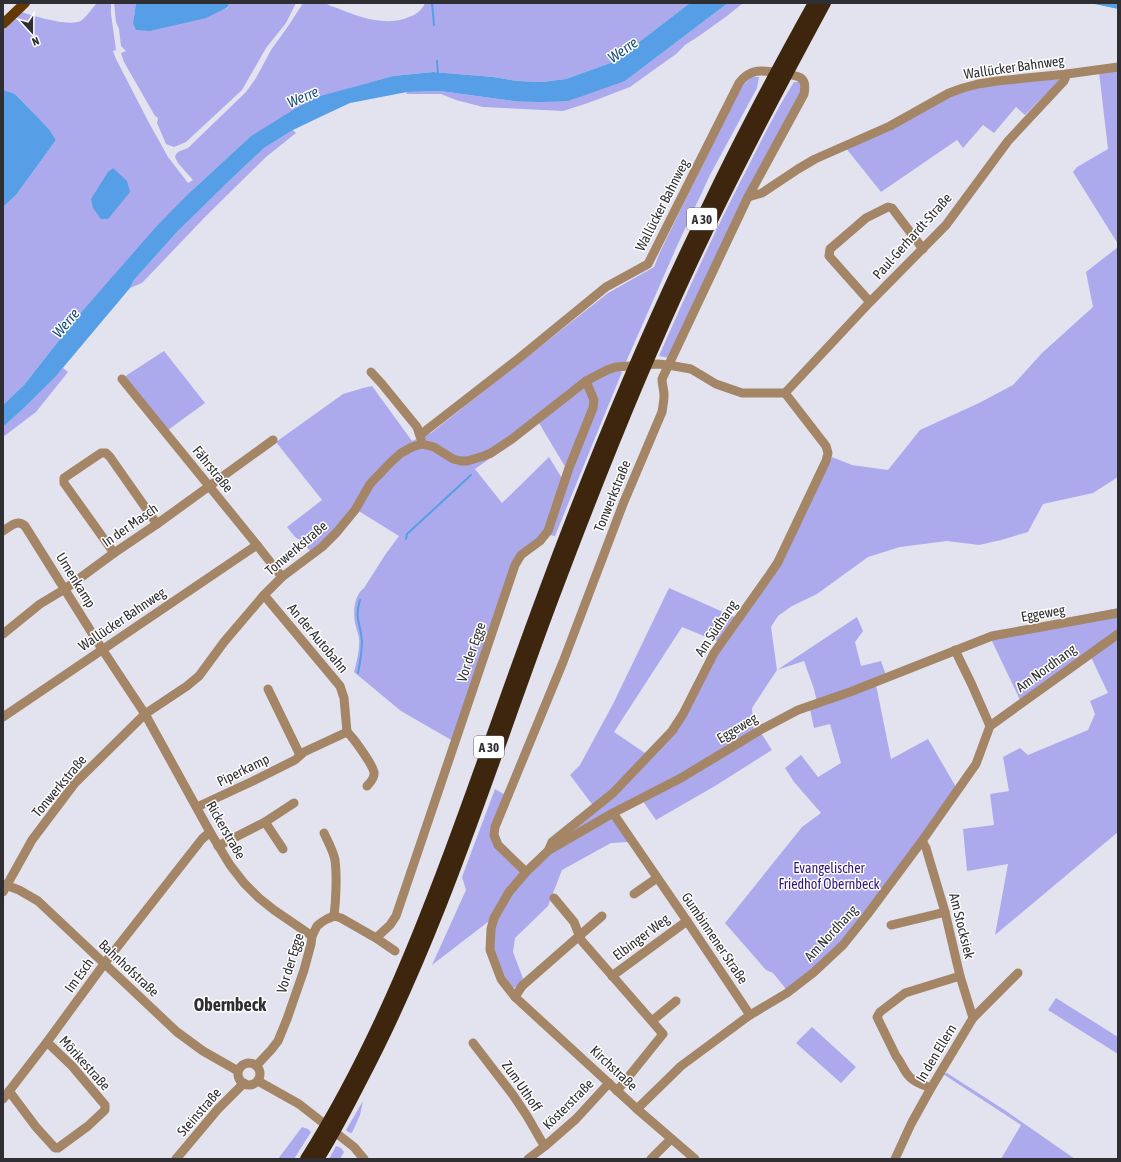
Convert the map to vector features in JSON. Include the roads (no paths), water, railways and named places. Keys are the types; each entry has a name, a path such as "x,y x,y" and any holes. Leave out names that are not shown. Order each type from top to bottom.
{"highway":[{"name":"A 30","path":"635,377 654,346 814,3"},
{"name":"A 30","path":"306,1159 322,1143 383,1041 419,960 438,914 592,496 635,377 639,356 699,223 775,85 825,3"},
{"name":"A 30","path":"318,1159 322,1143"}],"main road":[{"path":"3,24 25,3"}],"street":[{"name":"Wallücker Bahnweg","path":"748,197 762,193 815,159 890,126 949,93 978,84 1118,67"},
{"name":"Wallücker Bahnweg","path":"420,435 518,359 606,287 648,264 739,83 744,78 749,74 762,70 797,76 804,83 804,94 748,197 668,365"},
{"name":"Paul-Gerhardt-Straße","path":"785,394 870,302 946,225 1008,141 1064,81 1067,74"},
{"path":"870,302 829,256 830,249 866,218 888,207 892,208 923,249"},
{"path":"371,372 417,427 422,444 434,447 453,459 461,461 467,461 491,453 512,439 586,381 616,367 658,364 668,365 691,369 716,384 742,393 785,394"},
{"name":"Tonwerkstraße","path":"526,872 498,845 494,835 495,827 563,662 623,504 662,412 664,393 662,379 668,365"},
{"name":"Fährstraße","path":"122,378 282,577"},
{"name":"Vor der Egge","path":"376,938 390,925 396,916 515,565 521,555 540,541 548,531 569,468 593,408 594,400 586,381"},
{"name":"Am Südhang","path":"549,850 552,842 613,793 672,731 683,714 714,653 778,562 828,453 826,446 785,394"},
{"name":"In der Masch","path":"3,634 40,604 65,589 273,440"},
{"name":"Tonwerkstraße","path":"4,887 32,840 76,783 145,714 187,686 199,676 224,642 264,595 282,577 322,547 337,532 355,510 370,484 391,462 412,447 422,444"},
{"path":"114,553 64,483 64,478 101,453 106,453 110,457 157,524"},
{"name":"Urnenkamp","path":"3,531 15,523 21,523 26,526 102,649 145,714"},
{"name":"Wallücker Bahnweg","path":"3,717 257,545"},
{"name":"An der Autobahn","path":"264,595 340,686 344,698 347,732"},
{"name":"Eggeweg","path":"515,997 501,979 490,950 491,928 494,918 509,892 526,872 549,850 613,813 681,778 762,729 798,710 850,692 992,636 1118,613"},
{"name":"Am Nordhang","path":"637,1109 681,1066 750,1015 790,990 813,973 843,945 922,841 976,764 990,726 1118,634"},
{"path":"955,650 990,726"},
{"path":"268,689 300,755"},
{"name":"Rickerstraße","path":"145,714 210,832 236,874 259,898 312,936"},
{"path":"347,732 351,735 374,772 371,782 367,786"},
{"name":"Piperkamp","path":"196,807 253,781 295,760 300,755 347,732"},
{"path":"218,846 265,822 294,803"},
{"name":"Gumbinnener Straße","path":"613,813 750,1015"},
{"path":"265,822 282,849"},
{"name":"Im Esch","path":"6,1095 104,964 202,839 210,832"},
{"path":"324,833 335,860 336,896 334,916 341,918 376,938 395,951"},
{"name":"Am Stocksiek","path":"922,841 926,848 945,912 960,976 973,1018"},
{"path":"634,894 657,878"},
{"name":"Bahnhofstraße","path":"4,887 19,890 38,901 177,1032 203,1051 238,1071"},
{"path":"554,898 574,922 581,940 663,1034 617,1091"},
{"path":"891,925 945,912"},
{"name":"Vor der Egge","path":"257,1065 278,1041 282,1032 304,970 312,936 317,926 326,918 334,916"},
{"path":"515,997 522,986 602,916"},
{"name":"Elbinger Weg","path":"612,976 687,921"},
{"name":"In den Ellern","path":"895,1159 911,1124 973,1018 1018,974"},
{"path":"931,1088 910,1078 907,1074 900,1060 896,1056 878,1017 880,1012 905,993 960,976"},
{"name":"Kirchstraße","path":"515,997 617,1091 695,1159"},
{"path":"652,1021 676,1000"},
{"name":"Mörikestraße","path":"6,1095 55,1148 58,1148 88,1126 105,1110 105,1105 72,1066 47,1042"},
{"name":"Zum Uthoff","path":"473,1043 513,1095 545,1146"},
{"path":"250,1062 257,1065 260,1071 260,1078 258,1081 253,1084 246,1084 239,1078 238,1071 246,1063 250,1062"},
{"path":"258,1081 299,1104 354,1147 364,1159"},
{"name":"Steinstraße","path":"176,1159 218,1109 244,1083"},
{"name":"Kösterstraße","path":"528,1159 576,1120 609,1083"},
{"path":"651,1159 671,1138"}],"waterway":[{"path":"432,3 434,25"},
{"path":"437,61 438,74"},
{"path":"406,539 407,534 471,475"},
{"path":"358,673 362,645 358,617 360,600"}],"district":[{"name":"Obernbeck","path":"230,1005"}],"water label":[{"name":"Werre","path":"623,50"},
{"name":"Werre","path":"303,97"},
{"name":"Werre","path":"66,323"}],"park label":[{"name":"Evangelischer Friedhof Obernbeck","path":"829,876"}]}
